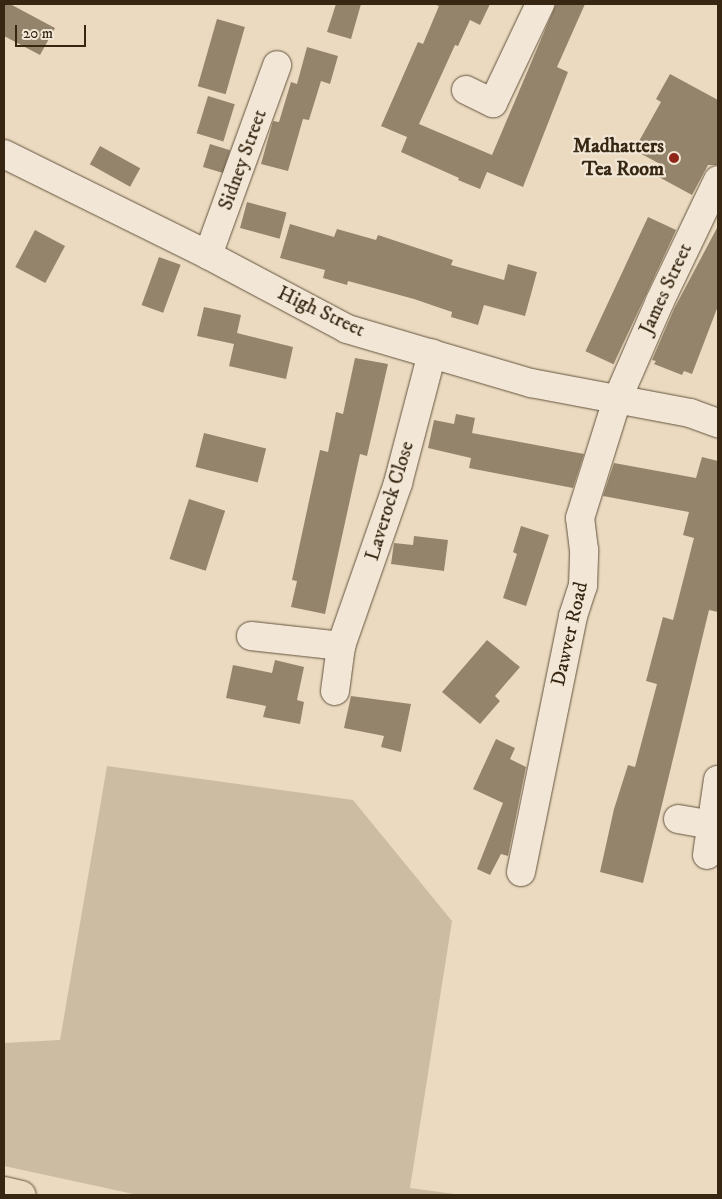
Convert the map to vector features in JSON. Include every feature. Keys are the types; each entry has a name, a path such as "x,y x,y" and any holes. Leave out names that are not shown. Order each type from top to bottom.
{"highway":[{"path":"4,1191 22,1195"}],"street":[{"path":"466,90 493,103 521,49 540,4"},
{"name":"Sidney Street","path":"208,255 277,65"},
{"name":"High Street","path":"4,154 208,255 347,329 530,383 690,413 718,423"},
{"name":"James Street","path":"617,400 660,301 718,180"},
{"name":"Laverock Close","path":"335,691 341,646 398,483 432,353"},
{"name":"Dawver Road","path":"521,872 573,616 583,586 584,550 580,518 617,400"},
{"path":"251,636 341,646"},
{"path":"707,856 718,780"},
{"path":"678,819 711,825"}],"shaded area":[{"path":"107,766 353,800 452,921 410,1188 462,1195 138,1195 4,1166 4,1043 60,1040"}],"building":[{"path":"4,4 10,4 55,28 40,55 4,36"},
{"path":"336,4 361,4 351,39 327,32"},
{"path":"433,4 490,4 480,25 470,20 458,46 455,45 419,124 492,155 556,4 585,4 557,67 568,72 523,187 487,172 480,189 458,180 459,178 401,152 407,137 381,126 418,42 423,44 439,6"},
{"path":"217,19 245,27 226,94 198,86"},
{"path":"307,47 338,56 330,84 321,81 309,120 303,119 288,171 261,164 273,121 279,122 291,82 297,84"},
{"path":"670,74 718,100 718,165 708,165 692,195 657,176 662,165 634,150 661,102 656,99"},
{"path":"208,96 235,104 223,141 197,133"},
{"path":"210,144 230,150 223,173 203,167"},
{"path":"100,146 140,168 130,187 90,164"},
{"path":"247,202 287,213 280,239 240,228"},
{"path":"648,217 676,230 614,364 585,351"},
{"path":"290,224 334,237 337,229 376,240 378,235 453,260 451,265 504,280 508,264 537,272 525,316 484,305 478,325 451,317 452,312 414,299 348,281 347,285 323,278 325,270 280,258"},
{"path":"718,226 718,306 692,374 684,371 682,375 654,364 656,361 652,360 674,309"},
{"path":"35,230 65,246 45,283 15,267"},
{"path":"159,257 181,265 163,313 142,305"},
{"path":"204,307 241,315 237,333 293,347 286,379 229,366 234,344 197,336"},
{"path":"355,358 388,364 367,456 360,454 325,614 291,607 297,581 292,580 320,450 328,452 336,412 343,414"},
{"path":"456,414 475,418 472,433 584,454 573,488 469,468 471,458 428,448 434,420 454,424"},
{"path":"204,433 266,448 258,482 196,467"},
{"path":"702,457 718,461 718,612 709,610 643,883 600,872 614,809 628,765 635,767 657,684 646,681 663,617 673,620 694,538 683,535 689,512 603,496 614,463 696,478"},
{"path":"189,499 225,511 206,571 170,559"},
{"path":"521,526 549,535 526,606 503,598 517,554 513,552"},
{"path":"414,536 448,540 444,571 391,564 394,543 413,545"},
{"path":"487,640 520,667 495,696 500,701 480,724 442,692"},
{"path":"275,660 304,667 297,700 304,702 300,724 263,717 266,706 226,698 233,665 272,673"},
{"path":"351,696 411,704 401,752 381,747 384,736 344,728"},
{"path":"496,739 515,748 510,759 526,767 508,856 501,854 490,875 477,869 503,803 473,789"}],"place":[{"name":"Madhatters Tea Room","path":"674,158"}]}
